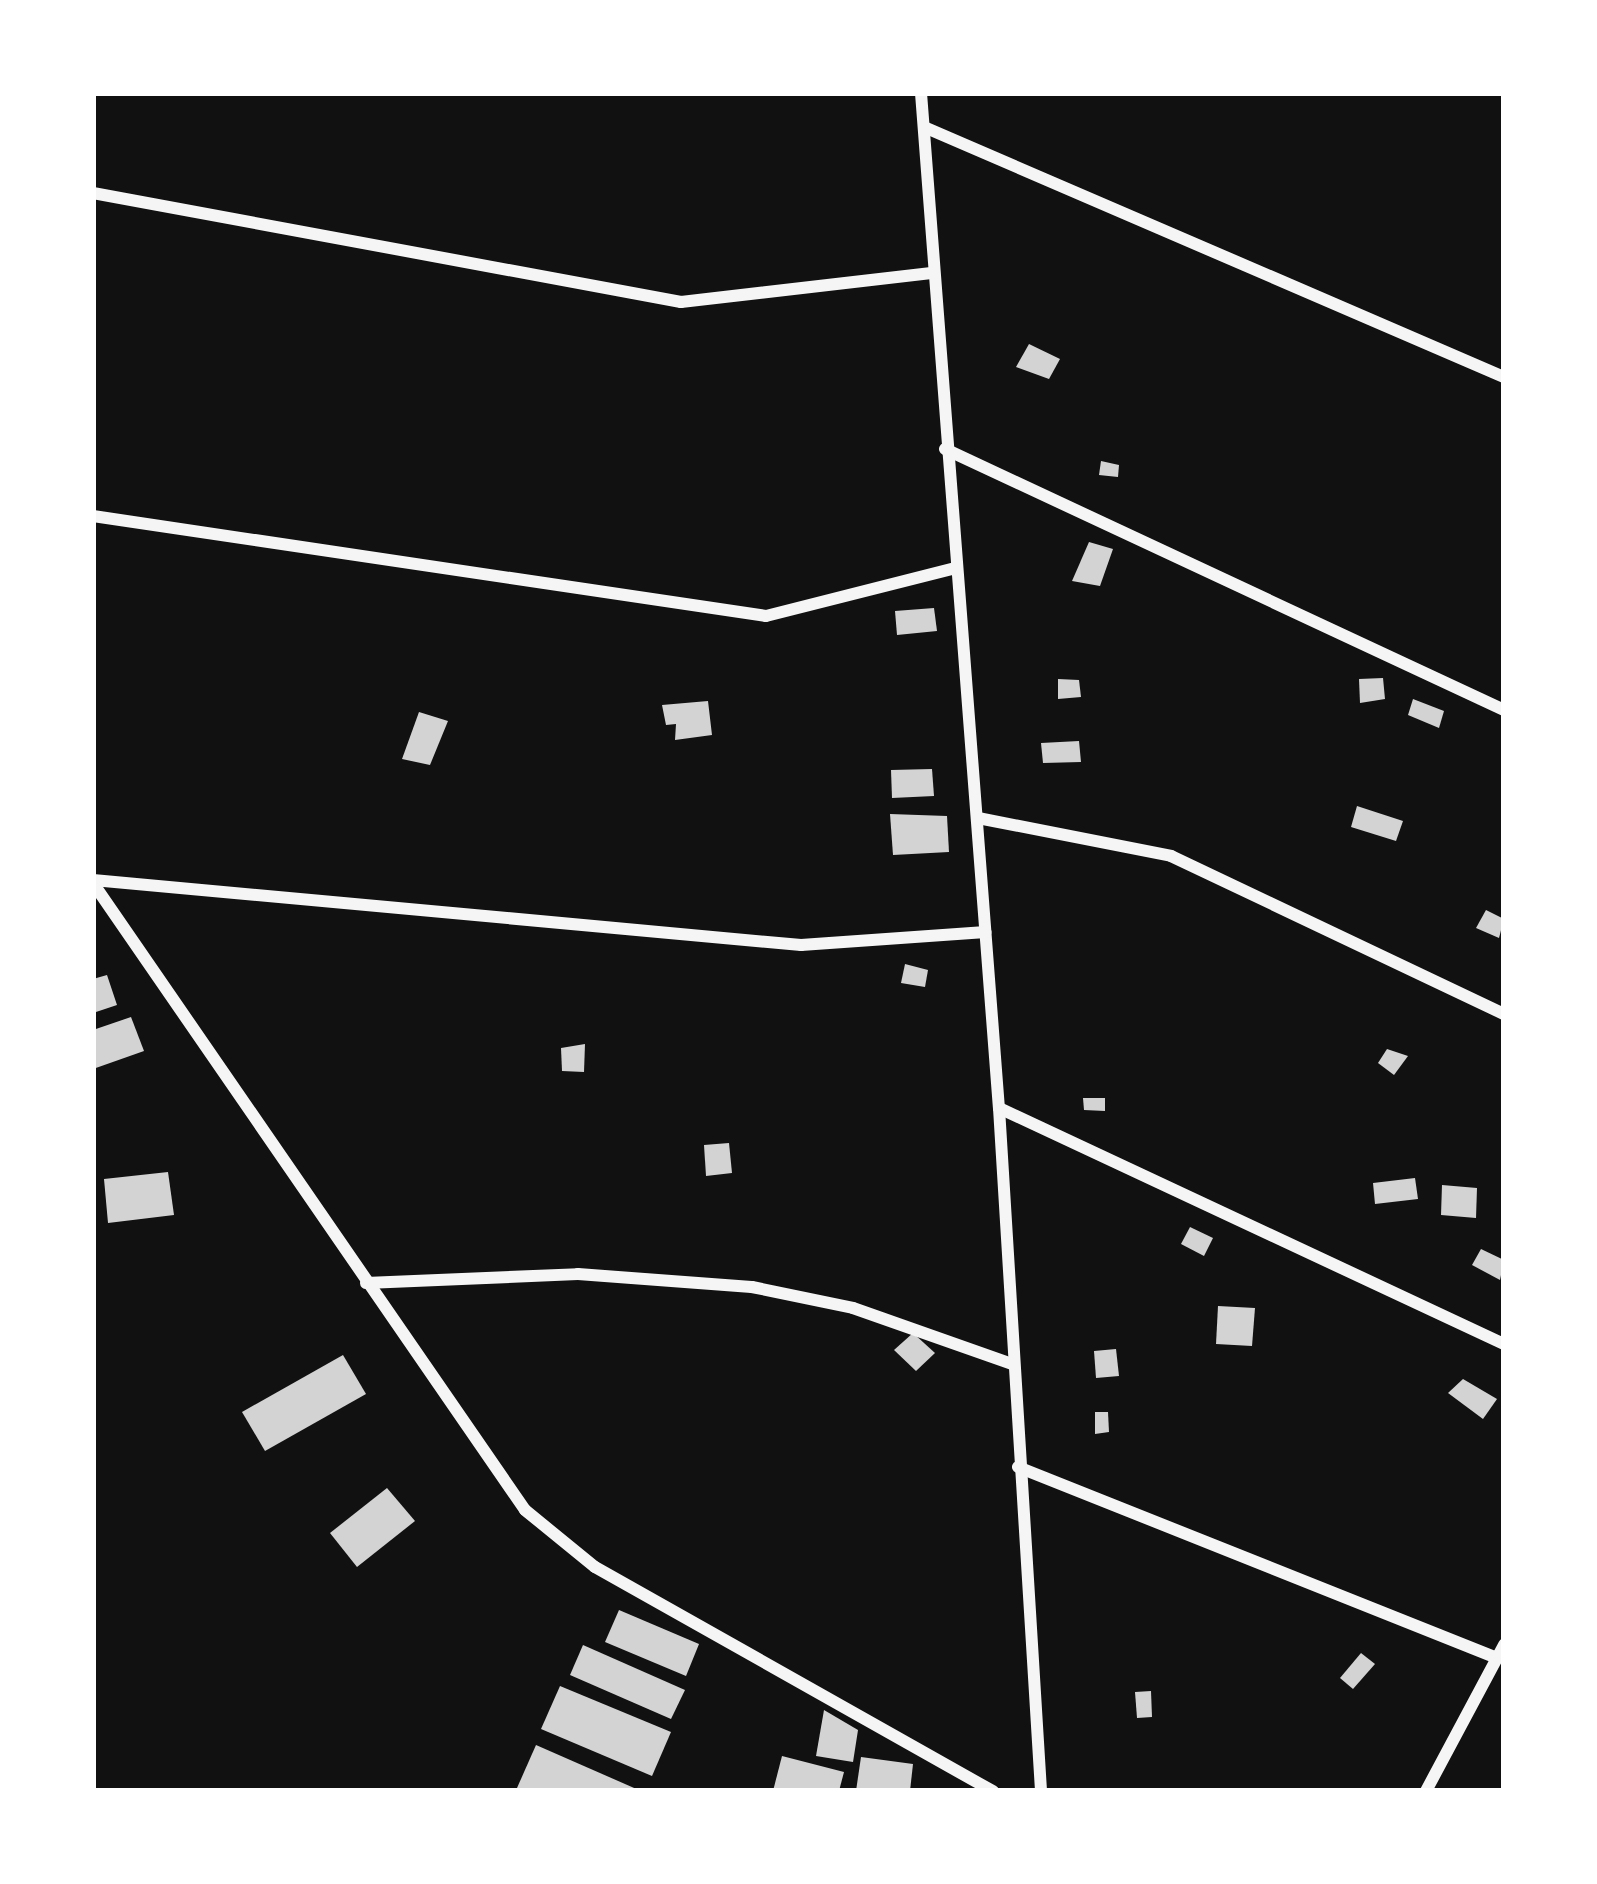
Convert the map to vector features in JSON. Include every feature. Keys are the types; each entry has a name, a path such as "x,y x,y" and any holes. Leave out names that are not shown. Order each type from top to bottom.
{"street":[{"path":"921,93 952,569 978,818 1000,1108 1041,1791"},
{"path":"924,127 1504,376"},
{"path":"93,193 681,302 931,274"},
{"path":"945,449 1504,710"},
{"path":"93,516 766,616 952,569"},
{"path":"978,818 1171,856 1504,1014"},
{"path":"93,881 801,945 986,932"},
{"path":"93,881 525,1510 595,1567 993,1791"},
{"path":"1000,1108 1504,1344"},
{"path":"366,1283 578,1274 752,1287 853,1308 1012,1364"},
{"path":"1018,1467 1500,1652 1426,1791"}],"building":[{"path":"1029,344 1060,359 1049,379 1016,367"},
{"path":"1101,461 1119,465 1118,477 1099,475"},
{"path":"1089,542 1113,549 1100,586 1072,581"},
{"path":"934,608 937,631 897,635 895,611"},
{"path":"1383,678 1385,699 1360,703 1359,679"},
{"path":"1058,679 1079,680 1081,697 1058,699"},
{"path":"1413,699 1444,711 1439,728 1408,715"},
{"path":"708,701 712,735 675,740 676,724 666,725 662,705"},
{"path":"419,712 448,721 430,765 402,759"},
{"path":"1079,741 1081,762 1043,763 1041,743"},
{"path":"932,769 934,796 892,798 891,770"},
{"path":"1357,806 1403,821 1396,841 1351,827"},
{"path":"890,814 947,816 949,852 893,855"},
{"path":"1486,910 1504,919 1499,938 1476,928"},
{"path":"905,964 928,970 925,987 901,983"},
{"path":"107,975 117,1005 93,1013 93,979"},
{"path":"131,1017 144,1051 93,1069 93,1030"},
{"path":"585,1044 584,1072 562,1071 561,1048"},
{"path":"1387,1049 1408,1056 1394,1075 1378,1063"},
{"path":"1083,1098 1105,1098 1105,1111 1084,1110"},
{"path":"729,1143 732,1173 706,1176 704,1145"},
{"path":"168,1172 174,1215 108,1223 104,1179"},
{"path":"1415,1178 1418,1199 1375,1204 1373,1183"},
{"path":"1442,1185 1477,1188 1476,1218 1441,1215"},
{"path":"1190,1227 1213,1238 1204,1256 1181,1244"},
{"path":"1481,1249 1504,1260 1500,1280 1472,1265"},
{"path":"1218,1306 1255,1308 1252,1346 1216,1344"},
{"path":"913,1333 935,1353 916,1371 894,1350"},
{"path":"1116,1349 1119,1376 1096,1378 1094,1351"},
{"path":"343,1355 366,1394 265,1451 242,1412"},
{"path":"1463,1379 1497,1399 1483,1419 1448,1393"},
{"path":"1095,1412 1108,1412 1109,1432 1095,1434"},
{"path":"387,1488 415,1521 357,1567 330,1533"},
{"path":"619,1610 699,1644 686,1676 605,1642"},
{"path":"583,1645 685,1690 671,1719 570,1675"},
{"path":"1361,1653 1375,1664 1353,1689 1340,1678"},
{"path":"560,1686 671,1732 652,1776 541,1729"},
{"path":"1151,1691 1152,1717 1137,1718 1135,1692"},
{"path":"824,1710 858,1730 853,1762 816,1756"},
{"path":"536,1745 641,1791 517,1788"},
{"path":"782,1756 844,1772 839,1791 773,1791"},
{"path":"861,1757 913,1764 910,1791 856,1791"}]}
